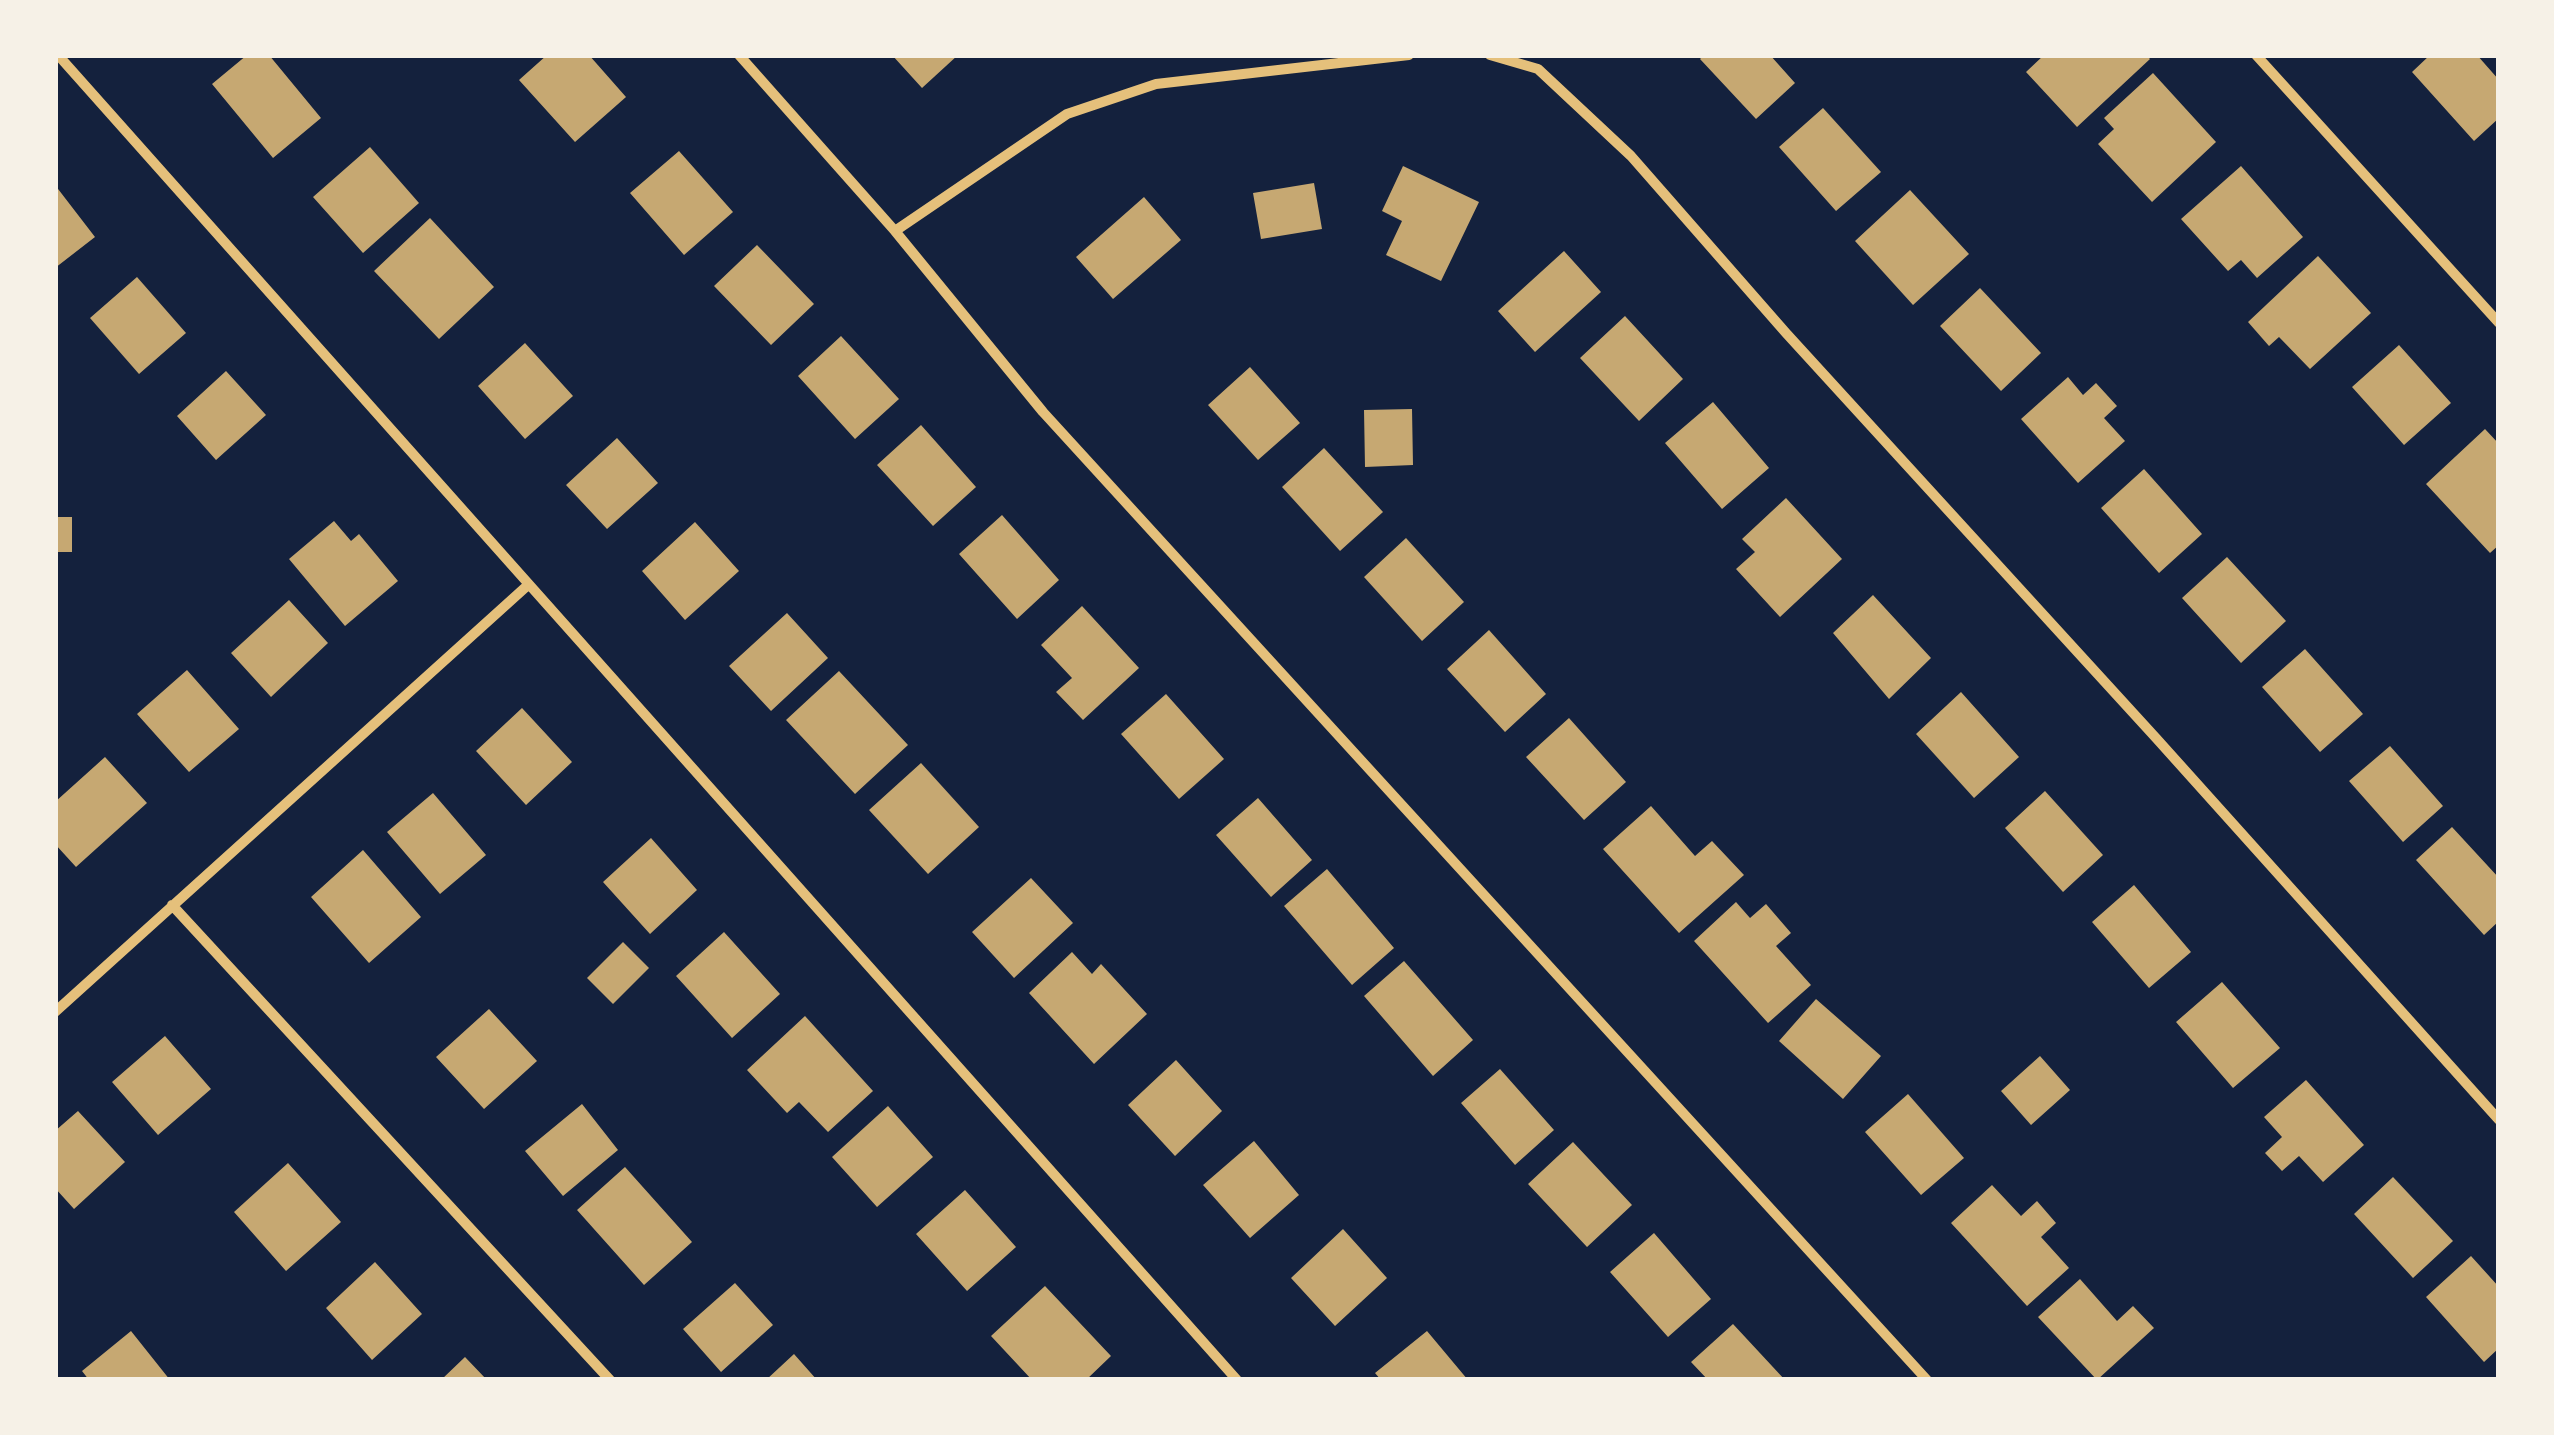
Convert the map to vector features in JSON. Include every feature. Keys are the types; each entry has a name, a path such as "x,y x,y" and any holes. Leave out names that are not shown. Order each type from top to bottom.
{"street":[{"path":"58,55 1238,1380"},
{"path":"739,55 895,230 1043,412 1927,1380"},
{"path":"895,230 1067,114 1156,84 1409,55"},
{"path":"1490,55 1538,69 1631,156 1786,334 2499,1120"},
{"path":"2256,55 2499,322"},
{"path":"55,1012 528,585"},
{"path":"172,905 610,1380"}],"building":[{"path":"247,55 269,55 321,118 273,158 212,84"},
{"path":"547,55 589,55 626,97 575,142 519,80"},
{"path":"892,55 958,55 922,88"},
{"path":"1704,55 1770,55 1795,83 1756,119 1700,59"},
{"path":"2044,55 2146,55 2150,59 2077,127 2026,72"},
{"path":"2430,55 2477,55 2499,80 2499,118 2474,141 2412,72"},
{"path":"2153,73 2216,142 2152,202 2098,144 2114,129 2104,118"},
{"path":"1823,108 1881,172 1836,211 1779,147"},
{"path":"370,147 419,203 363,253 313,197"},
{"path":"679,151 733,212 684,255 630,193"},
{"path":"1403,166 1479,202 1441,281 1386,255 1402,221 1382,211"},
{"path":"2241,166 2303,237 2257,278 2241,260 2228,271 2181,219"},
{"path":"1314,183 1322,229 1261,239 1253,193"},
{"path":"55,185 95,237 55,268"},
{"path":"1910,190 1969,254 1913,305 1855,241"},
{"path":"1144,197 1181,240 1113,299 1076,257"},
{"path":"430,218 494,287 439,339 374,271"},
{"path":"757,245 814,304 771,345 714,286"},
{"path":"1564,251 1601,292 1535,352 1498,311"},
{"path":"2318,256 2371,313 2310,369 2279,337 2269,346 2248,322"},
{"path":"137,277 186,333 139,374 90,318"},
{"path":"1980,288 2041,353 2001,391 1940,326"},
{"path":"1625,316 1683,379 1639,421 1580,358"},
{"path":"841,336 899,399 855,439 798,376"},
{"path":"525,343 573,396 525,439 478,386"},
{"path":"2399,345 2451,403 2404,445 2352,387"},
{"path":"1250,367 1300,423 1258,460 1208,405"},
{"path":"226,371 266,415 216,460 177,416"},
{"path":"2068,377 2083,395 2096,383 2117,406 2104,418 2125,441 2078,483 2021,419"},
{"path":"1713,402 1769,468 1722,509 1665,443"},
{"path":"1412,409 1413,465 1365,467 1364,410"},
{"path":"921,425 976,487 933,526 877,465"},
{"path":"2485,429 2499,444 2499,545 2490,553 2426,484"},
{"path":"617,438 658,483 607,529 566,485"},
{"path":"1324,448 1383,512 1340,551 1282,487"},
{"path":"2144,469 2202,534 2159,573 2101,508"},
{"path":"1786,498 1842,559 1780,617 1736,569 1755,552 1742,539"},
{"path":"1002,515 1059,580 1017,619 959,554"},
{"path":"55,517 72,517 72,552 55,552"},
{"path":"334,521 351,541 359,534 398,581 345,626 289,559"},
{"path":"695,522 739,571 685,620 642,571"},
{"path":"1406,538 1464,602 1422,641 1364,577"},
{"path":"2227,557 2286,621 2241,663 2182,598"},
{"path":"1873,595 1931,658 1889,699 1833,633"},
{"path":"289,600 328,643 271,697 231,653"},
{"path":"1082,606 1139,668 1083,720 1056,692 1072,678 1041,645"},
{"path":"787,613 828,658 771,711 729,666"},
{"path":"1489,630 1546,694 1505,732 1447,669"},
{"path":"2305,649 2363,714 2320,752 2262,687"},
{"path":"187,670 239,729 189,772 137,714"},
{"path":"839,671 908,745 855,794 786,720"},
{"path":"1961,692 2019,757 1974,798 1916,734"},
{"path":"1166,694 1224,759 1179,799 1121,734"},
{"path":"522,708 572,762 526,805 476,751"},
{"path":"1569,718 1626,782 1584,820 1526,757"},
{"path":"2390,746 2443,806 2403,842 2349,781"},
{"path":"105,757 147,803 76,867 55,844 55,802"},
{"path":"921,763 979,827 928,874 869,810"},
{"path":"2045,791 2103,855 2063,892 2005,828"},
{"path":"433,793 486,855 440,894 387,832"},
{"path":"1258,798 1312,860 1271,897 1216,835"},
{"path":"1651,806 1695,856 1712,841 1744,875 1679,933 1603,849"},
{"path":"2452,827 2499,878 2499,921 2484,935 2416,860"},
{"path":"651,838 697,890 650,934 603,882"},
{"path":"363,850 421,917 369,963 311,897"},
{"path":"1327,869 1394,948 1352,985 1284,906"},
{"path":"1031,878 1073,923 1014,978 972,932"},
{"path":"2134,885 2191,952 2149,988 2092,922"},
{"path":"1736,902 1750,918 1766,904 1791,933 1776,946 1811,985 1768,1023 1694,941"},
{"path":"724,932 780,994 732,1038 676,976"},
{"path":"623,942 649,968 613,1004 587,978"},
{"path":"1072,952 1092,974 1101,964 1147,1014 1094,1064 1029,993"},
{"path":"1404,961 1473,1040 1433,1076 1364,996"},
{"path":"2222,982 2280,1048 2233,1088 2176,1022"},
{"path":"1816,999 1881,1056 1843,1099 1779,1041"},
{"path":"489,1009 537,1061 484,1109 436,1057"},
{"path":"805,1016 873,1091 828,1132 799,1102 787,1113 747,1070"},
{"path":"165,1036 211,1089 158,1135 112,1082"},
{"path":"2040,1056 2070,1090 2031,1125 2001,1091"},
{"path":"1176,1060 1222,1111 1175,1156 1128,1105"},
{"path":"1500,1069 1554,1130 1515,1165 1461,1103"},
{"path":"2306,1080 2364,1145 2323,1182 2299,1156 2282,1171 2265,1153 2282,1137 2264,1117"},
{"path":"1908,1094 1964,1158 1921,1195 1865,1132"},
{"path":"582,1104 618,1150 563,1196 525,1151"},
{"path":"888,1106 933,1157 877,1207 832,1157"},
{"path":"78,1111 125,1162 74,1209 55,1188 55,1131"},
{"path":"1254,1141 1299,1195 1250,1238 1203,1185"},
{"path":"1573,1142 1632,1205 1587,1247 1528,1184"},
{"path":"288,1163 341,1222 286,1271 234,1212"},
{"path":"625,1167 692,1242 644,1285 577,1210"},
{"path":"2393,1177 2453,1241 2413,1278 2354,1214"},
{"path":"1992,1185 2021,1216 2037,1201 2056,1223 2041,1237 2069,1268 2027,1306 1951,1223"},
{"path":"965,1190 1016,1247 967,1291 916,1234"},
{"path":"1343,1229 1387,1278 1335,1326 1291,1278"},
{"path":"1654,1233 1711,1299 1668,1337 1610,1272"},
{"path":"2471,1256 2499,1287 2499,1348 2484,1362 2426,1297"},
{"path":"375,1262 422,1314 372,1360 326,1308"},
{"path":"2080,1279 2117,1321 2133,1306 2154,1328 2097,1380 2038,1317"},
{"path":"735,1283 773,1325 721,1372 683,1329"},
{"path":"1045,1286 1111,1356 1086,1380 1032,1380 991,1336"},
{"path":"1733,1324 1785,1380 1708,1380 1691,1362"},
{"path":"131,1331 170,1380 89,1380 82,1371"},
{"path":"1427,1331 1468,1380 1381,1380 1375,1373"},
{"path":"794,1354 817,1380 766,1380"},
{"path":"465,1357 487,1380 441,1380"}]}
